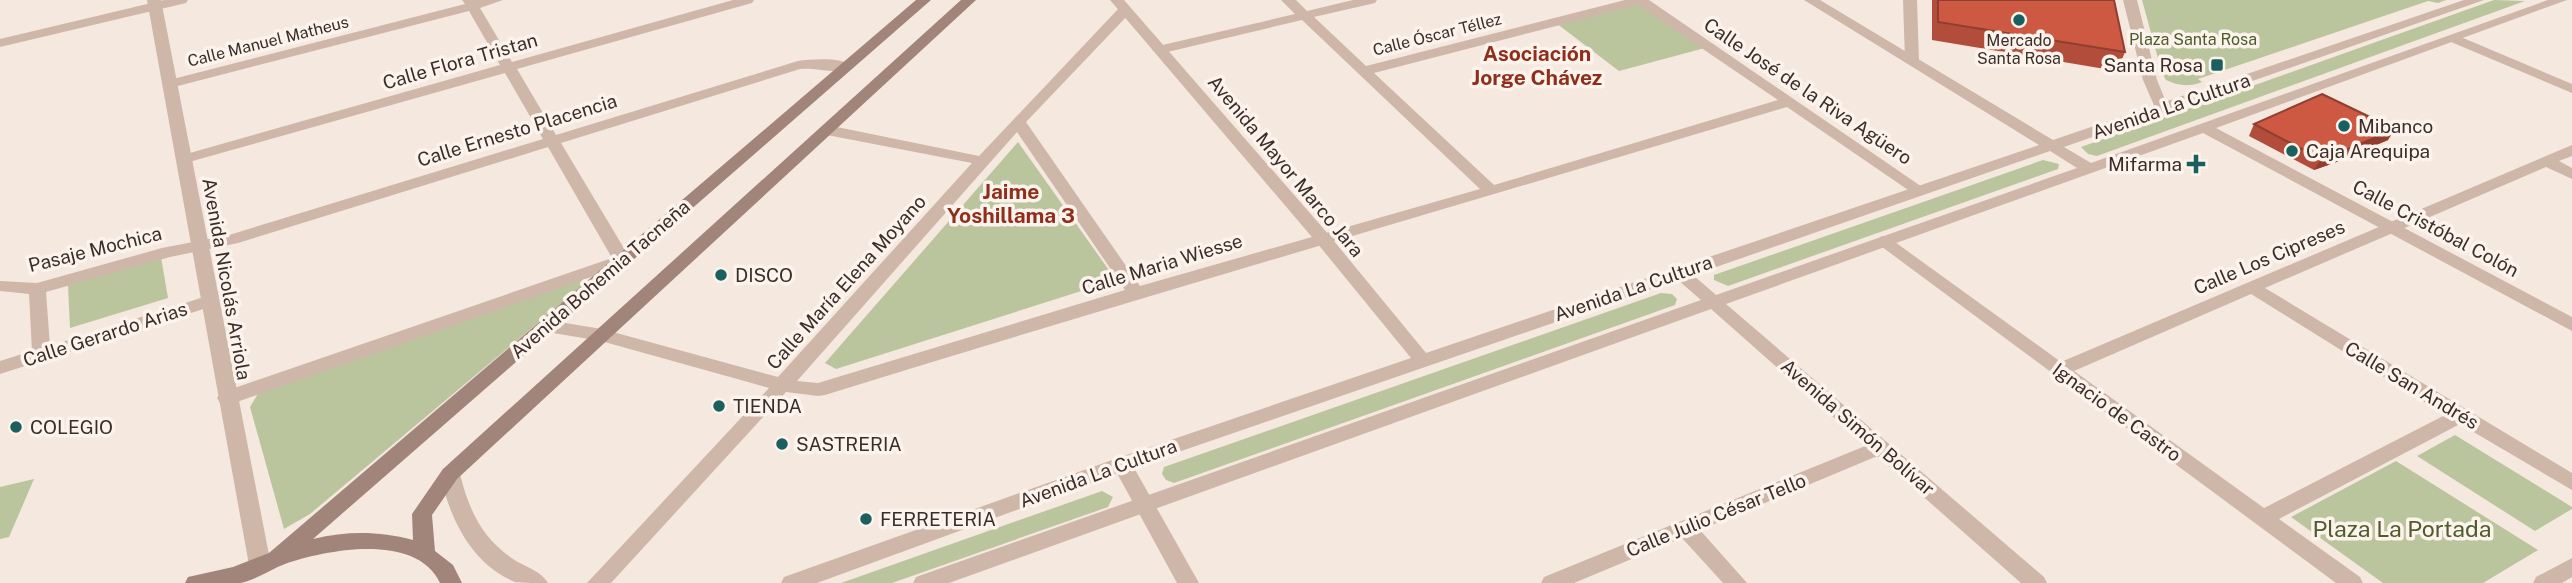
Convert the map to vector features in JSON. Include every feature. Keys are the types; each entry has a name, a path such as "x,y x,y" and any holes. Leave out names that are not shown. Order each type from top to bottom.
{"main road":[{"name":"Avenida Bohemia Tacneña","path":"268,562 547,326 922,0"},
{"name":"Avenida Bohemia Tacneña","path":"424,552 422,514 450,474 969,0"},
{"path":"196,583 229,579 268,562 321,545 360,540 395,543 424,552 448,573 451,583"}],"street":[{"path":"0,43 155,3 181,0"},
{"name":"Calle Manuel Matheus","path":"170,84 471,3 496,0"},
{"name":"Calle Flora Tristan","path":"184,159 747,0"},
{"path":"1288,0 1490,190"},
{"path":"1159,50 1370,0"},
{"name":"Calle Óscar Téllez","path":"1364,71 1640,0"},
{"name":"Calle José de la Riva Agüero","path":"1640,0 1920,191"},
{"path":"1811,0 2090,169"},
{"path":"1910,0 1912,61"},
{"path":"2130,0 2150,80 2162,109"},
{"name":"Avenida La Cultura","path":"792,583 1422,360 2053,147 2477,0"},
{"path":"2554,1 2571,9"},
{"name":"Avenida La Cultura","path":"924,583 1882,241 2206,129 2554,1"},
{"name":"Avenida Nicolás Arriola","path":"155,3 228,398 268,562"},
{"path":"228,398 622,260 471,3"},
{"name":"Avenida Mayor Marco Jara","path":"1121,5 1323,239 1422,360"},
{"name":"Calle María Elena Moyano","path":"598,583 782,385 1121,5"},
{"path":"2456,39 2572,89"},
{"name":"Calle Ernesto Placencia","path":"200,245 232,239 798,65 816,63 846,67"},
{"name":"Calle Maria Wiesse","path":"547,326 602,335 782,385 818,390 1136,293 1788,102"},
{"path":"1018,122 1136,293"},
{"name":"Calle Cristóbal Colón","path":"2206,129 2572,325"},
{"path":"827,130 983,161"},
{"name":"Calle Los Cipreses","path":"2059,370 2572,150"},
{"path":"2546,161 2572,174"},
{"name":"Ignacio de Castro","path":"1882,241 2352,583"},
{"name":"Pasaje Mochica","path":"0,286 37,289 168,251 200,245"},
{"name":"Avenida Simón Bolívar","path":"1679,272 2036,583"},
{"name":"Calle San Andrés","path":"2251,287 2572,483"},
{"path":"37,289 41,355"},
{"name":"Calle Gerardo Arias","path":"0,368 210,301"},
{"path":"2262,518 2461,415"},
{"name":"Calle Julio César Tello","path":"1552,583 1880,447"},
{"path":"1122,464 1188,583"},
{"path":"450,474 455,503 475,540 506,568 537,583"},
{"path":"1685,528 1736,583"},
{"path":"2544,583 2572,566"}],"green space":[{"name":"Plaza Santa Rosa","path":"2142,0 2446,0 2438,3 2428,1 2198,79 2202,82 2180,85 2166,80 2162,73"},
{"path":"2494,0 2525,1 2097,156 2088,154 2081,147"},
{"path":"1638,2 1705,48 1619,71 1556,23"},
{"path":"1018,142 1116,280 836,369 825,363"},
{"path":"2043,160 2059,164 2058,169 1728,286 1714,280 1714,275"},
{"path":"161,257 168,298 70,328 68,285"},
{"path":"576,278 588,281 310,514 284,529 250,407 259,392"},
{"path":"1661,293 1672,294 1677,299 1675,305 1174,483 1166,480 1162,474 1164,467"},
{"path":"2455,435 2572,509 2535,531 2417,456"},
{"name":"Plaza La Portada","path":"2396,461 2538,550 2483,583 2383,583 2291,517"},
{"path":"34,479 9,537 0,539 0,487"},
{"path":"1102,491 1113,497 1108,507 892,583 841,583"}],"building":[{"name":"Mercado Santa Rosa","path":"1938,0 2114,0 2125,52 1938,22"},
{"path":"2322,94 2395,129 2321,159 2254,124"}],"place":[{"name":"Mercado Santa Rosa","path":"2019,20"},
{"name":"Santa Rosa","path":"2217,65"},
{"name":"Mibanco","path":"2344,126"},
{"name":"Caja Arequipa","path":"2292,151"},
{"name":"Mifarma","path":"2196,164"},
{"name":"DISCO","path":"721,275"},
{"name":"TIENDA","path":"719,406"},
{"name":"COLEGIO","path":"16,427"},
{"name":"SASTRERIA","path":"782,444"},
{"name":"FERRETERIA","path":"866,519"}],"district":[{"name":"Asociación Jorge Chávez","path":"1537,66"},
{"name":"Jaime Yoshillama 3","path":"1011,204"}]}
